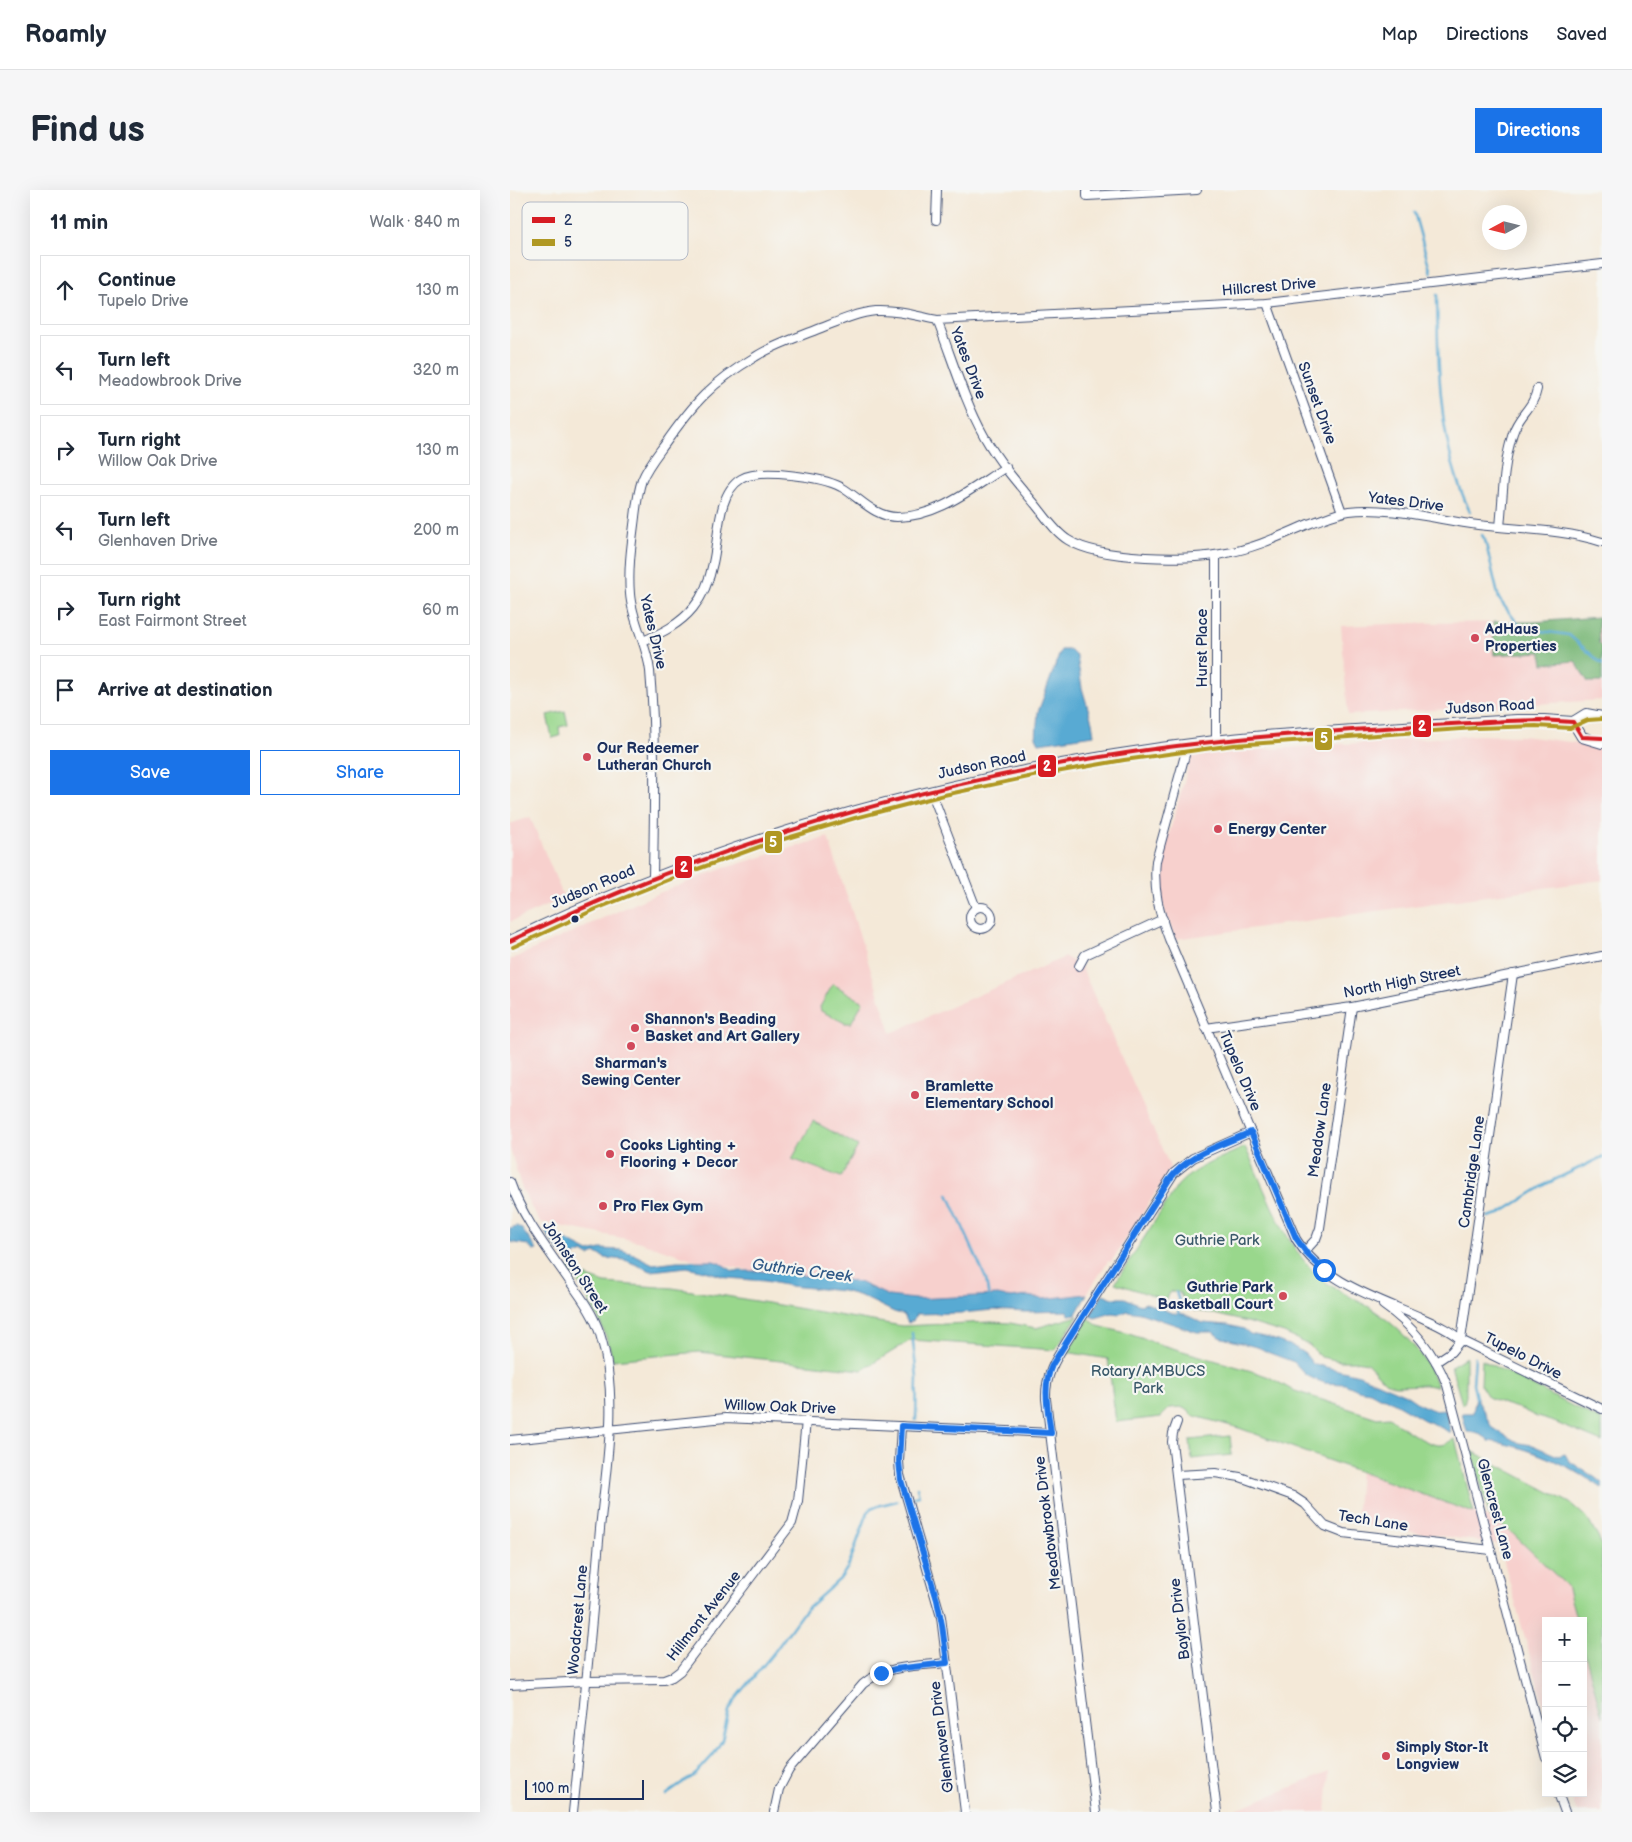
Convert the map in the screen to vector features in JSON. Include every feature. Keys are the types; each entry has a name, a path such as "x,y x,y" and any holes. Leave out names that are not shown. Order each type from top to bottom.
{"main road":[{"path":"1602,715 1586,714 1574,722 1582,737 1602,742"},
{"name":"Judson Road","path":"510,941 580,908 653,878 780,833 864,808 1017,772 1188,744 1285,734 1472,722 1535,720 1574,722"}],"street":[{"path":"936,220 937,190"},
{"path":"1087,193 1197,190"},
{"name":"Hillcrest Drive","path":"937,320 1267,303 1602,264"},
{"name":"Sunset Drive","path":"1267,303 1342,512"},
{"name":"Yates Drive","path":"653,878 655,761 649,668 643,641 632,610 629,580 630,555 640,487 650,465 683,418 696,402 728,374 760,353 843,320 868,312 883,311 937,320 976,421 989,445 1059,533 1076,545 1095,551 1112,554 1183,558 1216,555 1241,550 1342,512 1368,510 1500,527 1562,532 1602,542"},
{"path":"1500,527 1510,443 1517,423 1534,401 1537,389"},
{"path":"643,641 660,634 676,624 694,607 713,563 726,497 742,478 754,474 767,473 828,481 842,488 878,513 895,517 912,516 934,510 1006,467"},
{"name":"Hurst Place","path":"1216,555 1216,741"},
{"path":"1582,737 1602,738"},
{"name":"Tupelo Drive","path":"1188,744 1156,861 1155,890 1162,920 1206,1028 1290,1226 1305,1251 1324,1270 1369,1295 1449,1331 1461,1340 1602,1410"},
{"path":"931,791 976,908"},
{"path":"1079,966 1085,955 1162,920"},
{"name":"North High Street","path":"1206,1028 1352,1008 1602,956"},
{"name":"Cambridge Lane","path":"1461,1340 1513,974"},
{"name":"Meadow Lane","path":"1305,1251 1316,1239 1320,1228 1352,1008"},
{"name":"Meadowbrook Drive","path":"1096,1812 1046,1389 1048,1378 1052,1365 1169,1180 1193,1158 1251,1132"},
{"name":"Johnston Street","path":"510,1182 525,1214 580,1296 598,1327 607,1359 611,1385 609,1429"},
{"name":"Glencrest Lane","path":"1369,1295 1417,1334 1440,1367 1450,1396 1544,1752"},
{"path":"1436,1362 1450,1352 1461,1340"},
{"name":"Willow Oak Drive","path":"510,1440 725,1418 1051,1433"},
{"name":"Hillmont Avenue","path":"510,1686 586,1681 664,1680 672,1677 683,1668 792,1523 798,1501 806,1421"},
{"name":"Baylor Drive","path":"1177,1422 1172,1437 1217,1812"},
{"name":"Glenhaven Drive","path":"901,1426 899,1461 901,1480 937,1600 942,1625 965,1812"},
{"name":"Woodcrest Lane","path":"573,1812 609,1429"},
{"name":"Tech Lane","path":"1177,1475 1215,1473 1245,1479 1292,1496 1305,1504 1325,1526 1344,1533 1491,1550"},
{"path":"774,1812 779,1789 789,1770 862,1684 878,1674 891,1670 947,1663"},
{"path":"1559,1797 1565,1812"}],"shaded area":[{"path":"1602,617 1602,700 1348,715 1341,626 1414,623 1536,622"},
{"path":"1478,735 1523,736 1602,748 1602,880 1175,939 1163,905 1160,877 1161,862 1191,757 1226,752"},
{"path":"530,817 564,898 510,922 510,824"},
{"name":"Bramlette Elementary School","path":"828,837 891,1033 1065,957 1081,966 1170,1167 1111,1262 1108,1261 1081,1303 899,1304 862,1286 793,1279 692,1259 637,1241 540,1222 531,1207 521,1186 510,1149 510,960 654,895 724,868"},
{"path":"1360,1471 1494,1520 1510,1531 1568,1586 1576,1617 1542,1617 1542,1700 1499,1544 1356,1524"},
{"path":"1587,1661 1602,1717 1602,1812 1577,1812 1571,1797 1587,1797"},
{"path":"1329,1772 1326,1812 1229,1812"}],"green space":[{"path":"1598,617 1599,644 1602,647 1602,682 1588,682 1575,661 1543,664 1541,652 1494,655 1493,622 1534,622"},
{"path":"565,711 568,725 559,727 560,736 552,738 547,715"},
{"path":"833,984 863,1002 851,1023 845,1023 821,1011 820,1007"},
{"path":"813,1121 858,1146 841,1177 792,1159"},
{"name":"Guthrie Park","path":"1245,1147 1284,1231 1305,1262 1323,1280 1369,1307 1390,1322 1410,1341 1426,1363 1437,1387 1426,1385 1395,1386 1385,1382 1367,1363 1340,1361 1321,1357 1309,1345 1284,1333 1247,1322 1194,1311 1179,1292 1171,1291 1166,1300 1115,1283 1178,1185 1201,1168"},
{"path":"568,1267 585,1276 605,1283 672,1288 902,1326 991,1322 1010,1323 1036,1328 1078,1316 1055,1350 911,1340 862,1370 699,1352 613,1360 610,1347 595,1312"},
{"name":"Rotary/AMBUCS Park","path":"1088,1318 1098,1326 1255,1372 1269,1377 1292,1390 1377,1418 1389,1417 1428,1442 1442,1445 1455,1439 1474,1513 1239,1428 1191,1415 1189,1411 1181,1407 1170,1408 1161,1417 1116,1422 1108,1359 1066,1352"},
{"path":"1466,1357 1466,1396 1462,1404 1451,1366"},
{"path":"1482,1360 1602,1421 1602,1442 1488,1397 1481,1386"},
{"path":"1230,1436 1232,1455 1192,1459 1190,1440"},
{"path":"1472,1451 1570,1503 1586,1517 1598,1536 1602,1546 1602,1717 1587,1661 1587,1617 1576,1617 1567,1586 1510,1531 1490,1518"}],"water":[{"path":"1061,650 1070,650 1077,657 1082,688 1094,735 1039,743 1036,737 1038,712"},
{"path":"517,1226 521,1228 537,1250 533,1251 528,1245 510,1242 510,1228"},
{"path":"551,1229 562,1238 589,1252 601,1249 621,1250 653,1264 677,1261 713,1261 733,1271 761,1271 846,1280 859,1282 889,1296 914,1299 998,1295 1011,1298 1027,1296 1043,1299 1087,1294 1076,1314 1069,1315 1067,1311 1026,1312 993,1310 916,1314 913,1321 908,1323 904,1315 861,1296 843,1291 728,1278 687,1267 651,1271 625,1260 605,1258 596,1253 589,1256 583,1252 571,1257 560,1253 545,1232"},
{"path":"1103,1294 1113,1298 1125,1298 1140,1305 1146,1303 1172,1313 1184,1314 1203,1323 1228,1325 1244,1329 1250,1334 1269,1338 1294,1347 1305,1354 1313,1364 1359,1375 1406,1395 1419,1404 1433,1410 1445,1409 1451,1433 1386,1398 1345,1384 1325,1383 1314,1379 1306,1375 1294,1362 1260,1348 1219,1337 1213,1332 1197,1332 1140,1313 1128,1311 1095,1318 1090,1316"},
{"path":"1476,1396 1492,1428 1519,1443 1532,1445 1558,1456 1565,1454 1569,1461 1602,1482 1602,1488 1576,1472 1534,1452 1489,1441 1479,1434 1467,1432 1462,1413 1473,1413"}],"waterway":[{"path":"1414,212 1431,273"},
{"path":"1437,295 1439,378 1446,433 1451,460 1470,512"},
{"path":"1482,535 1485,540 1499,599 1521,628 1569,635 1602,664"},
{"path":"1488,1217 1499,1214 1548,1183 1602,1157"},
{"path":"948,1194 986,1279 989,1299"},
{"path":"1176,1292 1179,1301 1178,1316"},
{"path":"912,1333 917,1378 916,1420"},
{"path":"1475,1357 1473,1384 1476,1398"},
{"path":"914,1497 919,1496 917,1487"},
{"path":"666,1795 696,1774 714,1754 722,1740 729,1711 735,1700 775,1651 804,1611 840,1579 848,1567 868,1512 873,1507 897,1501"}],"transit line":[{"name":"5","path":"513,947 596,909 681,875 767,844 855,818 944,795 1033,776 1124,760 1234,745 1475,728 1536,726 1570,728 1588,720 1602,719"},
{"name":"2","path":"510,941 573,912 681,868 790,831 845,814 956,785 1069,762 1174,746 1269,736 1507,721 1573,722 1582,737 1602,738"}],"place":[{"name":"AdHaus Properties","path":"1475,638"},
{"name":"Our Redeemer Lutheran Church","path":"587,757"},
{"name":"Energy Center","path":"1218,829"},
{"name":"Shannon's Beading Basket and Art Gallery","path":"635,1028"},
{"name":"Sharman's Sewing Center","path":"631,1046"},
{"name":"Bramlette Elementary School","path":"915,1095"},
{"name":"Cooks Lighting + Flooring + Decor","path":"610,1154"},
{"name":"Pro Flex Gym","path":"603,1206"},
{"name":"Guthrie Park Basketball Court","path":"1283,1296"},
{"name":"Simply Stor-It Longview","path":"1386,1756"}],"route":[{"path":"881,1673 895,1669 947,1663 937,1600 904,1493 899,1470 901,1426 1051,1433 1046,1389 1052,1365 1174,1173 1193,1158 1251,1132 1300,1246 1324,1270"}],"water label":[{"name":"Guthrie Creek","path":"802,1271"}]}
